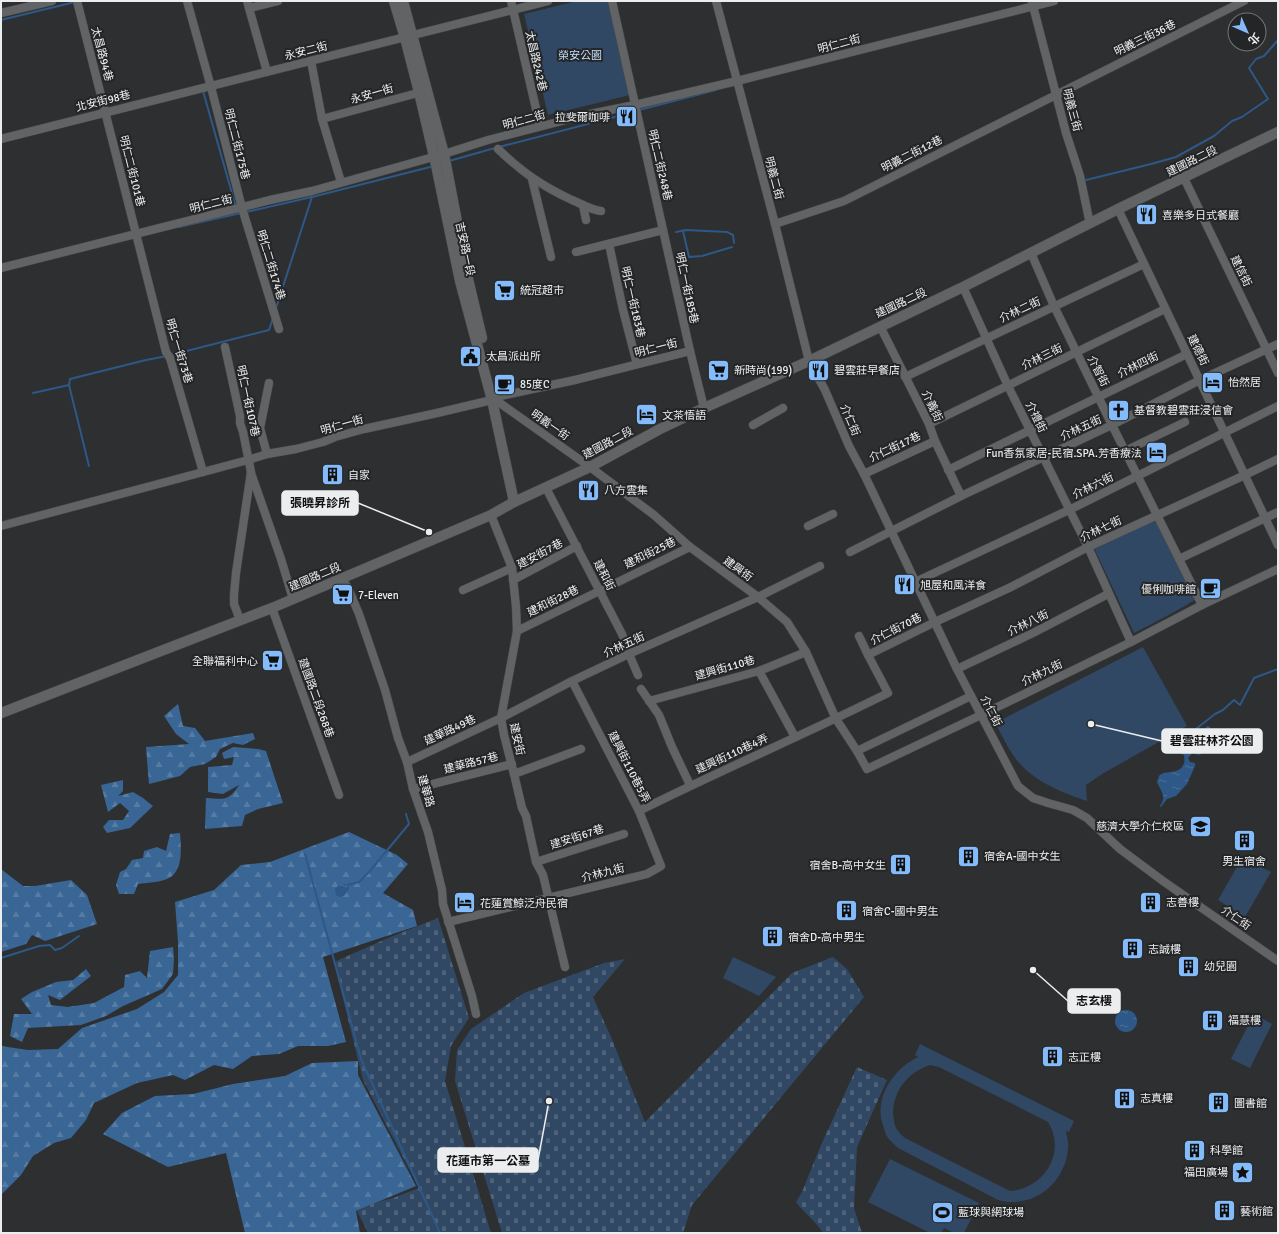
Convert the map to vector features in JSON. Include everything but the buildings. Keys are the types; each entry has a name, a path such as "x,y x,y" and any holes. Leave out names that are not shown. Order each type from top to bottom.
{"street":[{"path":"1,13 26,4 52,1"},
{"name":"太昌路94巷","path":"77,1 106,112"},
{"name":"明仁二街175巷","path":"187,1 242,208"},
{"path":"267,72 248,4 278,1"},
{"name":"吉安路一段","path":"394,1 407,36 444,154 468,279 518,501"},
{"name":"吉安路一段","path":"403,1 407,36"},
{"name":"太昌路242巷","path":"510,1 540,126"},
{"name":"永安二街","path":"211,87 548,1"},
{"name":"明仁二街248巷","path":"612,1 663,230"},
{"name":"明義二街","path":"716,1 775,224 809,361"},
{"name":"明仁二街","path":"1,268 312,191 540,126 737,81 1033,4 1054,1"},
{"name":"明義三街36巷","path":"1056,95 1244,1"},
{"name":"明義三街","path":"1033,4 1056,95 1080,176 1090,224"},
{"path":"311,61 322,119 341,182"},
{"name":"北安街98巷","path":"1,139 211,87"},
{"name":"吉安路一段","path":"423,91 433,157 460,281 495,399"},
{"name":"永安一街","path":"322,119 423,91"},
{"name":"明義二街12巷","path":"775,224 844,201 1056,95"},
{"name":"明仁二街101巷","path":"106,112 137,235"},
{"name":"建國路二段","path":"1,713 272,608 491,515 590,467 660,429 809,361 880,326 963,288 1118,209 1278,132"},
{"path":"498,149 514,165 532,179 584,205 602,211"},
{"name":"建信街","path":"1184,178 1278,373"},
{"path":"532,179 551,258"},
{"path":"584,205 586,220"},
{"name":"明仁二街174巷","path":"242,208 279,329"},
{"name":"建德街","path":"1118,209 1226,433 1278,545"},
{"path":"576,252 663,230"},
{"name":"明仁一街185巷","path":"663,230 704,408"},
{"name":"明仁一街73巷","path":"137,235 166,352 170,358 203,472"},
{"name":"明仁一街183巷","path":"609,244 623,310 637,364"},
{"name":"介智街","path":"1031,253 1076,352 1202,605"},
{"name":"介林二街","path":"905,377 1144,264"},
{"name":"介禮街","path":"963,288 1008,386 1088,547 1131,642"},
{"name":"介林三街","path":"929,424 1165,309"},
{"name":"介義街","path":"880,326 896,355 905,377 929,424 935,441 961,496"},
{"name":"介林五街","path":"850,552 961,496 1112,425 1200,380 1278,344"},
{"name":"明仁一街107巷","path":"225,347 251,472 293,599"},
{"name":"明仁一街","path":"1,526 267,454 296,449 364,429 437,414 690,351"},
{"name":"介林四街","path":"948,470 1187,354"},
{"name":"介仁街","path":"809,361 825,390 849,446 864,474 957,669 1018,786 1033,798 1073,810 1087,818 1120,849 1163,881 1278,961"},
{"path":"267,454 260,428 269,383"},
{"name":"明義一街","path":"495,399 590,467"},
{"name":"介林六街","path":"915,582 1069,510 1278,406"},
{"path":"753,425 783,408"},
{"path":"1125,451 1185,422"},
{"name":"介仁街17巷","path":"864,474 935,441"},
{"name":"介林七街","path":"935,622 1012,587 1088,547 1278,459"},
{"name":"建興街","path":"590,467 654,515 690,547 758,597 787,622 806,652 836,719"},
{"path":"240,620 234,604 234,595 251,472"},
{"name":"建和街","path":"546,488 622,634 638,675"},
{"path":"1179,559 1278,512"},
{"path":"808,526 833,514"},
{"name":"建安街","path":"491,515 512,568 517,631 501,718 504,737 522,808 526,816 536,862 543,875 565,966"},
{"name":"建安街7巷","path":"514,580 576,546"},
{"name":"建和街25巷","path":"599,590 690,547"},
{"name":"介林五街","path":"501,718 572,681 758,597 820,566"},
{"path":"463,590 512,568"},
{"name":"介林九街","path":"836,719 867,769 981,715 1131,642 1202,605 1278,569"},
{"name":"建華路","path":"342,579 348,588 359,614 385,690 398,738 407,762 412,789 428,832 448,922 472,996 476,1014"},
{"name":"建和街28巷","path":"517,631 599,590"},
{"name":"介林八街","path":"957,669 1033,633 1108,594"},
{"name":"建國路二段268巷","path":"272,608 339,795"},
{"name":"介仁街70巷","path":"868,655 935,622"},
{"path":"860,636 868,655"},
{"name":"建興街110巷","path":"649,701 759,671 806,652"},
{"name":"建興街110巷4弄","path":"638,811 690,785 836,719 888,693 868,655"},
{"path":"759,671 795,737"},
{"name":"建興街110巷5弄","path":"572,681 638,811 661,866"},
{"path":"641,689 659,715 690,785"},
{"path":"857,751 971,696"},
{"name":"建華路49巷","path":"407,762 501,718"},
{"path":"514,774 581,749"},
{"name":"建華路57巷","path":"412,789 512,764"},
{"name":"建安街67巷","path":"536,862 624,834"},
{"name":"介林九街","path":"448,922 646,874 661,866"}],"green space":[{"name":"榮安公園","path":"577,1 614,1 634,94 548,115 524,14"},
{"path":"1156,519 1171,553 1196,599 1173,613 1134,633 1094,548"},
{"path":"1143,647 1187,726 1102,774 1086,785 1087,801 1066,794 1046,784 1020,764 1010,751 995,723"},
{"path":"178,704 183,726 195,728 205,741 253,733 255,739 243,745 233,743 220,749 216,757 205,764 190,767 180,776 149,784 146,747 189,744 176,734 164,716"},
{"path":"233,747 266,751 283,803 258,809 245,815 242,826 205,829 206,798 221,799 228,797 239,785 223,794 208,792 208,767 232,765 234,757 224,759 222,753"},
{"path":"123,780 123,791 118,796 133,792 153,806 130,828 107,833 103,827 109,820 123,820 129,811 120,803 108,812 101,785"},
{"path":"349,832 397,855 408,864 383,893 413,910 417,926 323,957 346,1042 328,1046 298,1046 279,1054 252,1056 233,1069 214,1065 185,1080 173,1075 137,1083 94,1103 86,1120 71,1138 54,1143 33,1156 21,1175 1,1195 1,1046 28,1050 58,1049 82,1028 137,1009 164,992 178,975 178,942 175,902 214,890 241,865 270,862"},
{"path":"180,833 181,846 179,865 172,876 161,881 138,884 134,894 119,894 116,885 120,872 126,869 132,860 143,858 144,851 157,847 166,851 170,834"},
{"path":"1242,858 1271,872 1245,917 1218,900"},
{"path":"1,869 23,886 35,886 71,880 87,895 97,924 45,941 32,935 26,944 1,952"},
{"path":"438,918 469,1018 451,1046 445,1081 491,1233 368,1233 357,1211 374,1203 393,1198 419,1188 363,1080 334,962"},
{"path":"173,947 173,974 162,989 123,1006 106,1016 81,1025 28,1028 22,1042 10,1036 14,1014 32,1014 21,999 32,992 56,982 73,980 86,969 91,976 60,1000 48,995 51,1005 68,1007 94,1003 124,987 125,975 140,971 147,978 150,951"},
{"path":"733,957 776,977 759,996 723,978"},
{"path":"833,957 847,969 864,997 692,1205 683,1233 502,1233 455,1081 457,1050 471,1029 524,993 604,963 625,959 593,997 611,1037 645,1122 792,973"},
{"path":"1254,1014 1272,1024 1250,1068 1231,1059"},
{"path":"920,1044 1074,1121 1069,1132 1066,1131 1068,1149 1066,1158 1054,1183 1039,1195 1031,1199 1016,1202 1001,1201 898,1148 887,1137 881,1117 883,1096 893,1077 900,1069 918,1057 915,1055","holes":["930,1065 939,1067 1048,1122 1053,1133 1055,1145 1053,1156 1049,1167 1033,1184 1022,1189 1010,1191 905,1138 900,1133 895,1125 893,1114 899,1090 915,1072"]},
{"path":"358,1061 358,1075 416,1186 356,1211 360,1233 245,1233 226,1153 168,1167 103,1134 122,1113 155,1096 193,1094 233,1084 285,1076 312,1063"},
{"path":"857,1067 887,1080 857,1147 854,1208 862,1233 823,1233 796,1202 802,1192 821,1145"},
{"path":"890,1159 979,1203 964,1233 954,1233 944,1228 941,1233 930,1233 868,1202"}],"water":[{"path":"1207,726 1210,727 1212,732 1207,737 1203,753 1199,755 1192,753 1188,758 1190,762 1195,763 1195,766 1187,784 1176,796 1167,799 1161,807 1163,797 1162,791 1157,782 1159,776 1179,770 1182,767 1184,762 1184,754 1200,741 1201,734"},
{"path":"344,884 349,886 349,889 344,896 340,897 336,895 335,889"},
{"path":"1126,1010 1134,1013 1137,1021 1134,1029 1126,1032 1118,1029 1115,1021 1118,1013"}],"waterway":[{"path":"1,20 75,2"},
{"path":"1082,181 1176,157 1214,136 1232,121 1242,117 1268,99 1249,68 1256,59 1264,56 1278,40"},
{"path":"639,110 716,90"},
{"path":"203,91 235,204 239,204"},
{"path":"499,147 634,112"},
{"path":"449,161 495,148"},
{"path":"246,212 434,166"},
{"path":"276,308 311,197"},
{"path":"179,227 241,213"},
{"path":"676,232 686,230 727,232 733,235 734,243"},
{"path":"683,231 689,257 702,256 732,247"},
{"path":"171,355 269,330 273,318"},
{"path":"33,393 69,385 70,379 167,356"},
{"path":"69,385 89,466"},
{"path":"1184,754 1180,752 1182,748 1191,742 1196,729 1215,714 1223,710 1234,700 1240,705 1254,678 1278,669"},
{"path":"348,885 359,882 409,824 406,814"},
{"path":"305,854 361,1059 440,1233"},
{"path":"1,958 39,946 50,945 55,950 62,948 79,936"}],"place":[{"name":"拉斐爾咖啡","path":"626,117"},
{"name":"喜樂多日式餐廳","path":"1146,215"},
{"name":"統冠超市","path":"504,290"},
{"name":"太昌派出所","path":"471,356"},
{"name":"新時尚(199)","path":"718,370"},
{"name":"碧雲莊早餐店","path":"819,370"},
{"name":"怡然居","path":"1213,382"},
{"name":"85度C","path":"505,384"},
{"name":"基督教碧雲莊浸信會","path":"1119,410"},
{"name":"文茶悟語","path":"647,415"},
{"name":"Fun香氛家居-民宿.SPA.芳香療法","path":"1157,453"},
{"name":"自家","path":"333,475"},
{"name":"八方雲集","path":"589,490"},
{"name":"張曉昇診所","path":"429,532"},
{"name":"旭屋和風洋食","path":"904,585"},
{"name":"優俐咖啡館","path":"1211,589"},
{"name":"7-Eleven","path":"343,595"},
{"name":"全聯福利中心","path":"273,661"},
{"name":"碧雲莊林芥公園","path":"1091,724"},
{"name":"慈濟大學介仁校區","path":"1200,826"},
{"name":"男生宿舍","path":"1244,841"},
{"name":"宿舍A-國中女生","path":"968,856"},
{"name":"宿舍B-高中女生","path":"901,865"},
{"name":"志善樓","path":"1151,902"},
{"name":"花蓮賞鯨泛舟民宿","path":"465,903"},
{"name":"宿舍C-國中男生","path":"847,911"},
{"name":"宿舍D-高中男生","path":"772,937"},
{"name":"志誠樓","path":"1132,949"},
{"name":"幼兒園","path":"1189,966"},
{"name":"志玄樓","path":"1033,970"},
{"name":"福慧樓","path":"1212,1020"},
{"name":"志正樓","path":"1052,1057"},
{"name":"志真樓","path":"1124,1098"},
{"name":"花蓮市第一公墓","path":"549,1101"},
{"name":"圖書館","path":"1219,1103"},
{"name":"科學館","path":"1195,1150"},
{"name":"福田廣場","path":"1243,1172"},
{"name":"藝術館","path":"1224,1211"},
{"name":"藍球與網球場","path":"943,1212"}]}
